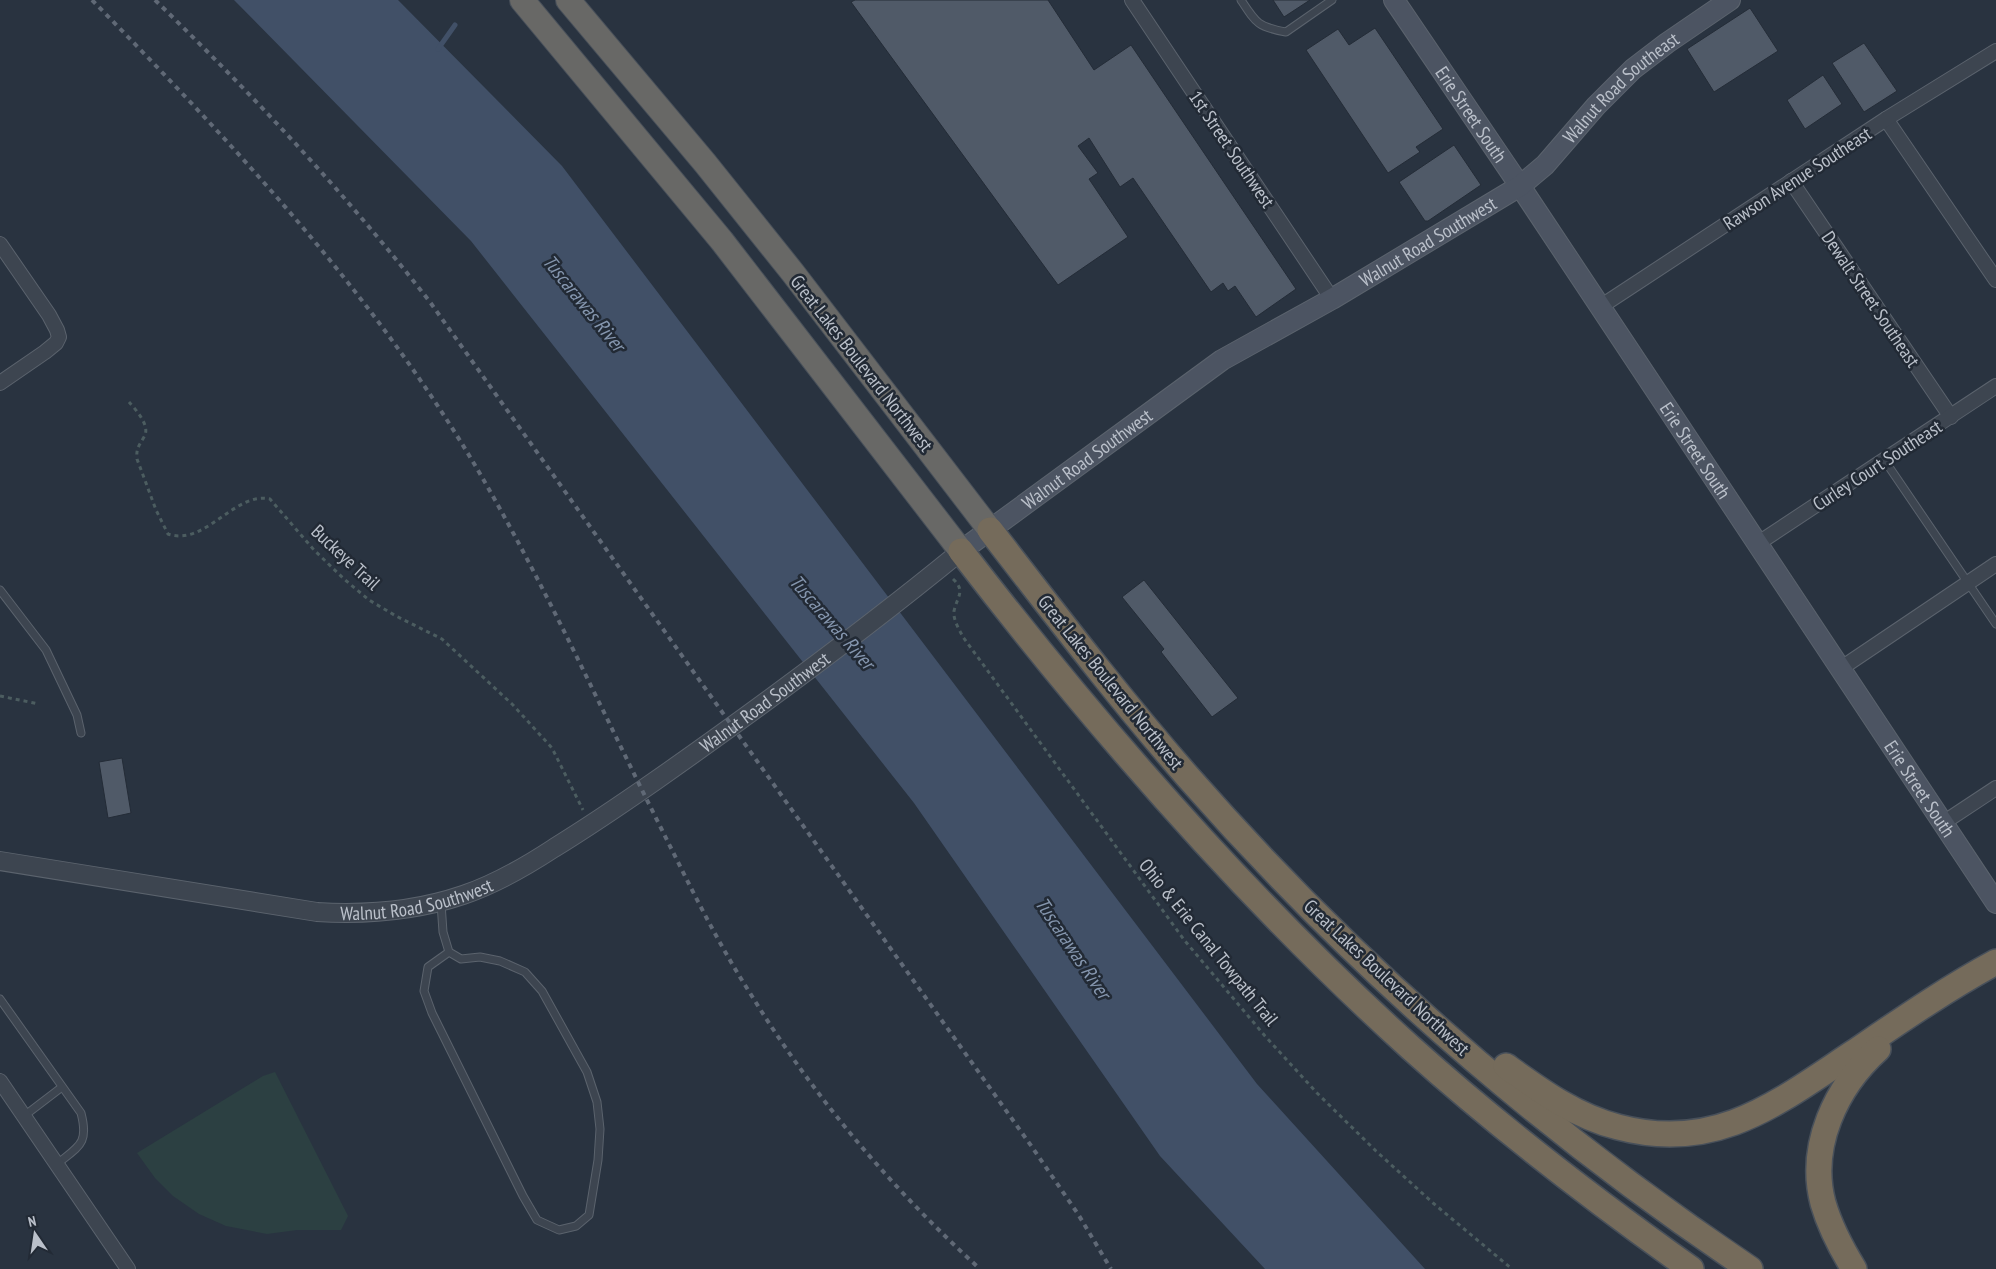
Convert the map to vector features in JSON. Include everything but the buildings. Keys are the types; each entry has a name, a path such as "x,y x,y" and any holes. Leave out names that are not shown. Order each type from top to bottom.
{"highway":[{"name":"Great Lakes Boulevard Northwest","path":"522,0 722,241 961,551 1084,706 1229,869 1291,934 1373,1013 1470,1099 1549,1164 1630,1226 1691,1269"},
{"name":"Great Lakes Boulevard Northwest","path":"568,0 705,163 793,273 1130,710 1188,778 1311,909 1393,987 1511,1090 1581,1147 1642,1193 1750,1269"},
{"path":"1393,987 1568,1108 1616,1127 1641,1133 1667,1135 1718,1128 1765,1110 1937,997 1996,962"},
{"path":"1854,1269 1831,1226 1823,1202 1820,1177 1820,1151 1830,1114 1841,1091 1856,1070 1883,1044 1914,1021 1996,967"}],"main road":[{"name":"Erie Street South","path":"1394,0 1520,186 1996,904"},
{"name":"Walnut Road Southeast","path":"1520,186 1545,165 1596,106 1633,70 1667,43 1730,0"},
{"name":"Walnut Road Southwest","path":"961,551 1222,360 1332,298 1520,186"}],"street":[{"name":"1st Street Southwest","path":"1132,0 1332,298"},
{"name":"Rawson Avenue Southeast","path":"1600,307 1996,50"},
{"path":"1886,120 1996,280"},
{"name":"Dewalt Street Southeast","path":"1792,181 1951,416"},
{"path":"0,244 49,315 59,337 56,343 45,352 0,383"},
{"name":"Curley Court Southeast","path":"1757,544 1996,386"},
{"name":"Walnut Road Southwest","path":"0,861 280,908 317,912 368,913 418,907 441,902 490,885 521,870 591,826 760,706 920,585 961,551"},
{"path":"1840,669 1996,564"},
{"path":"1942,823 1996,788"},
{"path":"0,1081 128,1269"}],"lane":[{"path":"1241,0 1254,21 1269,29 1286,32 1332,0"},
{"path":"1885,461 1996,624"},
{"path":"0,590 46,650 77,715 81,733"},
{"path":"441,902 443,932 449,952 461,959 480,958 500,961 525,972 542,991 587,1072 597,1102 600,1129 598,1160 589,1214 576,1226 559,1230 537,1220 523,1196 432,1013 424,991 428,967 449,952"},
{"path":"0,999 81,1113 86,1131 79,1147 57,1164"},
{"path":"24,1116 62,1087"}],"path":[{"name":"Buckeye Trail","path":"130,402 140,417 146,431 136,450 138,458 156,510 168,534 185,536 213,523 250,500 262,497 270,499 314,550 369,600 442,639 513,705 552,748 583,810"},
{"name":"Ohio & Erie Canal Towpath Trail","path":"958,584 960,593 954,612 956,623 964,636 1142,882 1209,970 1317,1093 1433,1203 1512,1269"},
{"path":"0,696 39,704"}],"green space":[{"path":"275,1072 348,1216 341,1230 297,1230 267,1234 226,1226 199,1214 173,1196 155,1178 137,1153 263,1076"}],"water":[{"name":"Tuscarawas River","path":"234,0 398,0 562,166 1257,1084 1425,1269 1265,1269 1160,1156 914,803 471,241"}],"waterway":[{"path":"438,49 455,25"}],"railway":[{"path":"92,0 250,167 349,283 395,344 438,407 504,515 692,891 726,953 774,1031 855,1139 915,1206 980,1269"},
{"path":"155,0 228,72 298,146 365,222 430,302 1032,1147 1078,1214 1111,1269"}]}
